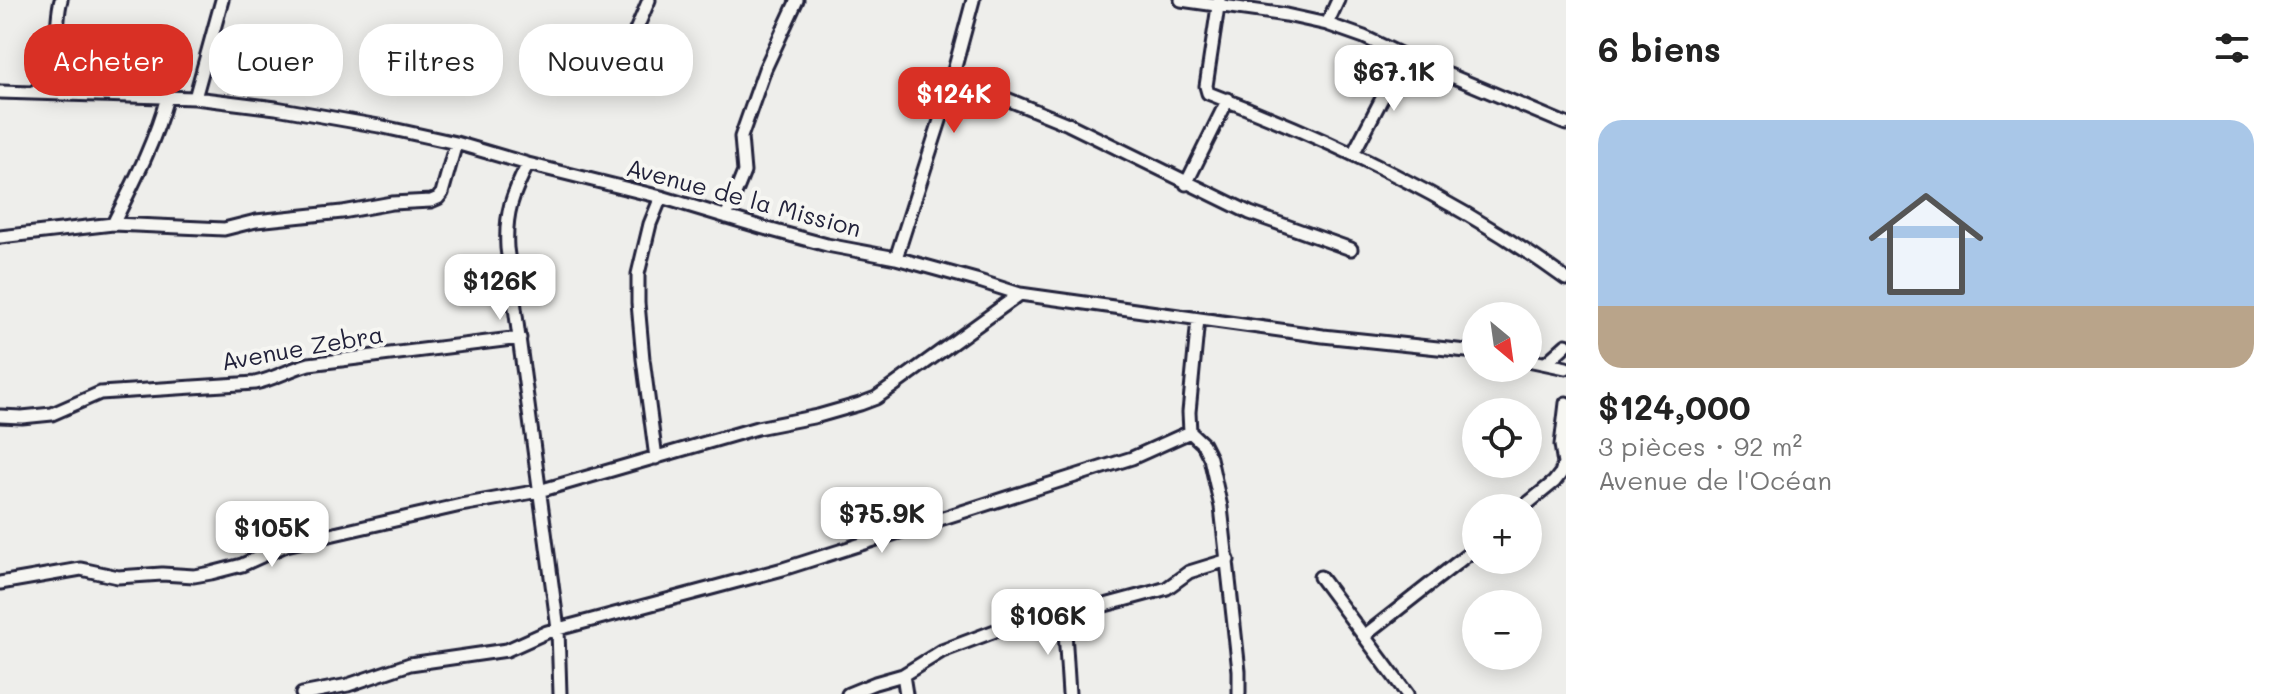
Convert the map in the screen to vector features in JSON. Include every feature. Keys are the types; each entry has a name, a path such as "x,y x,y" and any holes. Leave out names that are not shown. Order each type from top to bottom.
{"street":[{"path":"56,24 61,0"},
{"path":"195,98 222,0"},
{"path":"639,24 649,0"},
{"path":"726,217 744,172 741,137 765,69 797,0"},
{"path":"896,258 953,77 973,0"},
{"path":"1181,0 1218,3 1327,24 1566,124"},
{"path":"1327,24 1338,0"},
{"path":"1218,3 1206,89 1208,93 1300,129 1353,154 1454,207 1566,279"},
{"path":"1353,154 1404,56"},
{"path":"953,77 1068,124 1250,213 1351,249"},
{"name":"Avenue de la Mission","path":"0,92 24,93"},
{"name":"Avenue de la Mission","path":"134,96 195,98 276,108 456,143 827,245 896,258 1020,294 1323,336 1462,351"},
{"path":"113,224 148,155 167,97"},
{"path":"1186,184 1228,99"},
{"path":"0,237 113,224 224,229 256,221 433,200 442,193 456,143"},
{"path":"528,164 515,188 506,223 558,629 560,694"},
{"path":"656,458 643,359 638,274 650,224 661,197"},
{"path":"0,583 81,569 118,577 211,573 242,565 286,545 461,505 539,491 757,428 818,416 876,398 1020,294"},
{"path":"1198,319 1189,412 1190,432 1203,444 1210,458 1224,527 1239,694"},
{"name":"Avenue Zebra","path":"0,416 52,414 100,393 255,383 309,364 520,338"},
{"path":"1546,363 1566,345"},
{"path":"1542,362 1566,368"},
{"path":"1539,494 1554,482 1564,464 1561,445 1566,403"},
{"path":"302,694 348,685 410,664 507,650 558,629 783,569 1132,458 1190,432"},
{"path":"1364,636 1462,559"},
{"path":"848,694 903,675 942,651 969,640 1004,628 1064,616 1167,588 1189,572 1228,560"},
{"path":"1320,577 1407,694"},
{"path":"1064,616 1069,694"},
{"path":"903,675 906,694"}]}
